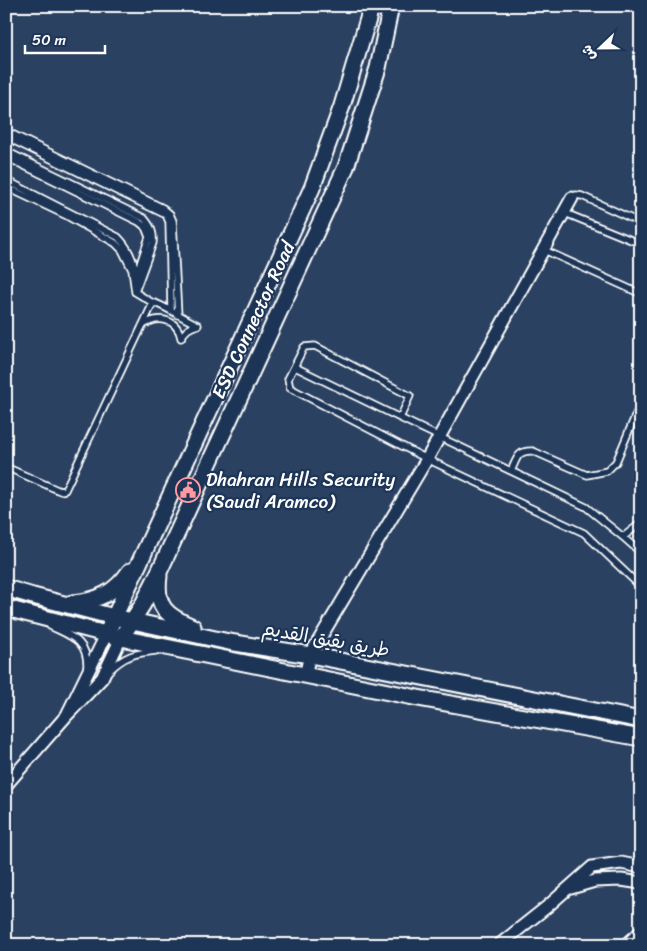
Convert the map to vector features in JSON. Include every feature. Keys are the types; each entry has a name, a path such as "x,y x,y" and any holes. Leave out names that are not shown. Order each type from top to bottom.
{"main road":[{"name":"ESD Connector Road","path":"114,637 114,617 312,188 342,106 368,19 370,6"},
{"name":"ESD Connector Road","path":"114,637 132,620 160,572 346,167 378,68 391,6"},
{"path":"236,353 255,362"},
{"path":"53,602 73,603 95,599 108,593 122,583 149,543"},
{"path":"160,572 157,589 164,609 181,622 229,642"},
{"name":"طريق بقيق القديم","path":"6,588 114,617 229,642 310,654 641,720"},
{"name":"طريق بقيق القديم","path":"6,608 114,637 172,649 418,698 641,738"}],"street":[{"path":"305,675 310,654 427,459 572,198"},
{"path":"67,716 86,676 114,637"},
{"path":"6,786 102,678 114,637"},
{"path":"498,945 592,867 621,863 641,867"},
{"path":"567,889 595,880 621,880 641,883"},
{"path":"626,945 641,932"}],"lane":[{"path":"6,131 163,208 170,214 173,221 178,315"},
{"path":"6,137 166,215 169,222 171,309"},
{"path":"6,151 144,218 154,234 154,243 135,292"},
{"path":"6,157 139,222 145,227 149,237 137,273 135,292"},
{"path":"6,180 118,237 126,245 132,256 137,273"},
{"path":"6,187 67,216 115,243 122,250 132,270 135,292"},
{"path":"572,198 576,195 582,196 641,223"},
{"path":"565,213 641,244"},
{"path":"544,250 641,294"},
{"path":"135,292 153,303 171,309 178,315 198,325 186,331 181,338 180,332 168,320 148,322 142,326"},
{"path":"6,467 60,491 65,490 153,303"},
{"path":"400,418 410,396 315,346 304,347 288,380 290,388 427,459 584,533 641,588"},
{"path":"295,367 439,438 586,507 641,553"},
{"path":"510,471 519,453 525,450 533,451 587,474 607,471 616,462 641,402"},
{"path":"623,537 641,523"},
{"path":"26,614 75,638 82,645 87,658 86,676"},
{"path":"102,678 116,663 131,655 172,649"}],"place":[{"name":"Dhahran Hills Security (Saudi Aramco)","path":"188,490"}]}
